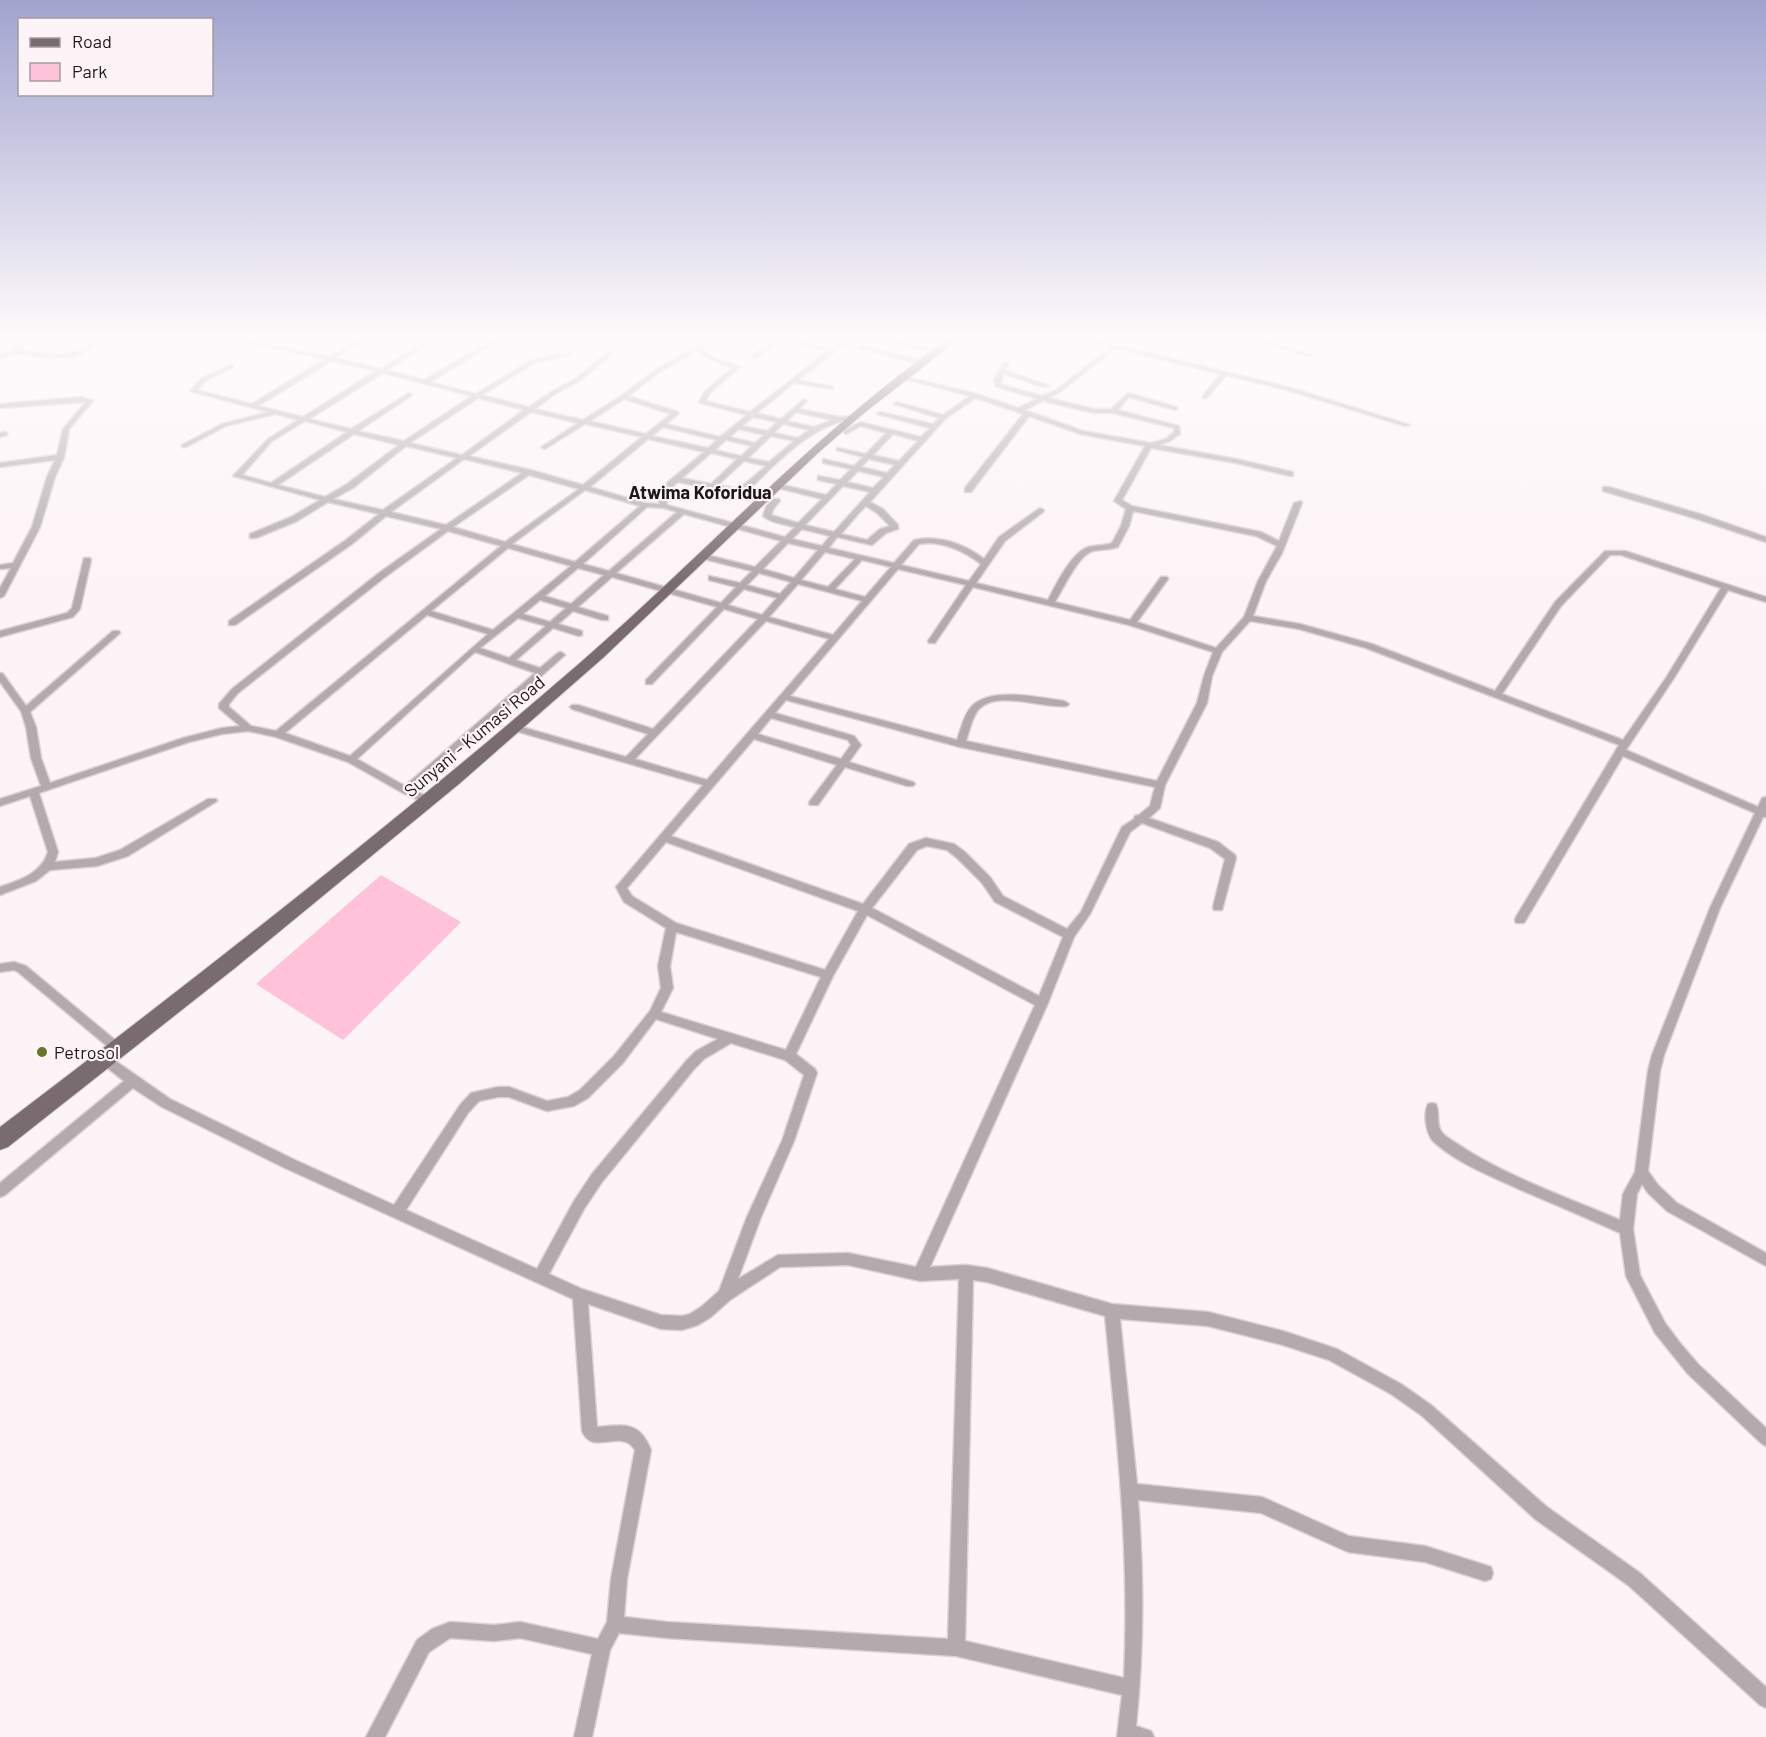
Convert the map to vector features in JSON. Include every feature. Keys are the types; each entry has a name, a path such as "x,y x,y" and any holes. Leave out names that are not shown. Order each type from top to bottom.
{"main road":[{"name":"Sunyani - Kumasi Road","path":"0,1140 429,801 600,653 734,527 776,493 848,420"}],"street":[{"path":"0,596 36,527 51,477 60,457 66,429 74,420"},
{"path":"184,446 224,425 244,420"},
{"path":"301,420 270,440 237,476 327,500 386,512 835,638"},
{"path":"311,420 528,472 645,505 664,506 734,527 972,586 1132,623 1218,651"},
{"path":"273,485 354,432 367,420"},
{"path":"253,536 294,519 327,500 369,473 405,444 442,420"},
{"path":"232,623 349,542 386,512 516,420"},
{"path":"576,420 771,465"},
{"path":"544,447 588,420"},
{"path":"278,734 505,546 584,488 667,420"},
{"path":"664,506 662,499 664,491 722,438 747,420"},
{"path":"772,420 816,429"},
{"path":"833,420 860,424 923,440"},
{"path":"906,420 936,427"},
{"path":"628,761 763,619 875,490 942,420"},
{"path":"968,490 1022,420"},
{"path":"1047,420 1082,433 1152,445 1178,452 1236,460 1290,474"},
{"path":"1149,420 1177,427 1178,434 1152,445 1118,499 1121,504 1130,508 1258,534 1281,545"},
{"path":"1392,420 1407,425"},
{"path":"712,487 781,422"},
{"path":"676,479 744,491 800,440 816,429 845,423"},
{"path":"661,425 755,445"},
{"path":"738,427 800,440"},
{"path":"649,682 891,432"},
{"path":"839,449 900,464"},
{"path":"0,465 60,457"},
{"path":"826,461 889,476"},
{"path":"248,728 224,708 224,704 235,691 348,601 501,489 528,472"},
{"path":"821,478 875,490"},
{"path":"1606,489 1697,516 1766,540"},
{"path":"827,498 776,493 767,516 869,543 883,531 894,528 880,511 866,503"},
{"path":"920,1274 1042,1003 1069,935 1085,914 1126,830 1155,808 1160,785 1202,704 1208,676 1218,651 1248,618 1262,581 1281,545 1298,503"},
{"path":"351,760 474,649 518,615 645,505"},
{"path":"1050,604 1082,553 1115,545 1125,526 1130,508"},
{"path":"932,641 972,586 1002,539 1040,510"},
{"path":"509,662 682,512"},
{"path":"828,975 672,926 628,899 621,887 917,542 952,544 973,553 986,564"},
{"path":"1497,694 1558,604 1608,553 1622,553 1766,600"},
{"path":"703,556 868,600"},
{"path":"829,590 861,557"},
{"path":"0,634 63,618 76,609 87,560"},
{"path":"0,567 17,565"},
{"path":"712,578 783,597"},
{"path":"1132,623 1164,579"},
{"path":"1520,920 1623,748 1670,678 1726,587"},
{"path":"539,597 605,618"},
{"path":"425,612 494,633"},
{"path":"518,615 579,633"},
{"path":"1248,618 1317,632 1369,646 1497,694 1623,748 1763,813"},
{"path":"25,711 117,633"},
{"path":"474,649 542,672"},
{"path":"406,791 561,655"},
{"path":"0,676 25,711 32,727 36,758 46,786"},
{"path":"784,697 960,744 1160,785"},
{"path":"960,744 974,709 982,702 997,697 1064,705"},
{"path":"575,707 655,733"},
{"path":"770,715 851,738 856,744 814,803"},
{"path":"0,803 196,737 222,730 248,728 278,734 351,760 406,791 429,801"},
{"path":"515,728 710,784"},
{"path":"752,735 910,784"},
{"path":"0,891 37,876 48,866 53,852 33,791"},
{"path":"1766,800 1763,813 1715,908 1658,1055 1641,1172 1630,1194 1626,1229 1633,1276 1660,1328 1693,1369 1766,1438"},
{"path":"48,866 97,862 124,853 212,801"},
{"path":"1140,818 1214,845 1231,858 1218,907"},
{"path":"664,837 865,909 1042,1003"},
{"path":"789,1056 828,975 865,909 913,847 926,842 950,847 962,855 986,880 994,894 1008,906 1069,935"},
{"path":"397,1212 464,1109 475,1097 509,1092 548,1106 570,1102 584,1094 618,1060 654,1014 667,988 664,966 672,926"},
{"path":"0,968 14,966 22,969 110,1053 133,1081 176,1108 290,1164 580,1295 661,1322 682,1323 693,1320 725,1295 778,1261 848,1259 920,1274 966,1272 987,1275 1112,1311 1208,1319 1283,1338 1332,1354 1396,1389 1433,1415 1550,1520 1634,1579 1766,1699"},
{"path":"654,1014 728,1039 789,1056 809,1070 812,1075 788,1142 754,1217 725,1295"},
{"path":"540,1276 579,1205 597,1178 691,1064 700,1055 728,1039"},
{"path":"0,1191 133,1081"},
{"path":"1432,1108 1433,1128 1438,1138 1466,1156 1499,1174 1626,1229"},
{"path":"1641,1172 1653,1189 1672,1207 1766,1260"},
{"path":"956,1648 966,1272"},
{"path":"580,1295 590,1431 594,1435 620,1432 632,1434 644,1450 619,1579 615,1624 602,1647 583,1737"},
{"path":"1112,1311 1129,1491 1136,1627 1126,1735 1145,1737"},
{"path":"1129,1491 1262,1504 1348,1544 1425,1554 1485,1573"},
{"path":"615,1624 667,1630 956,1648 1131,1688"},
{"path":"375,1737 423,1646 438,1635 450,1630 494,1633 520,1630 602,1647"}],"green space":[{"path":"381,875 461,922 343,1040 256,984"}],"place":[{"name":"Petrosol","path":"42,1052"}],"district":[{"name":"Atwima Koforidua","path":"700,492"}]}
